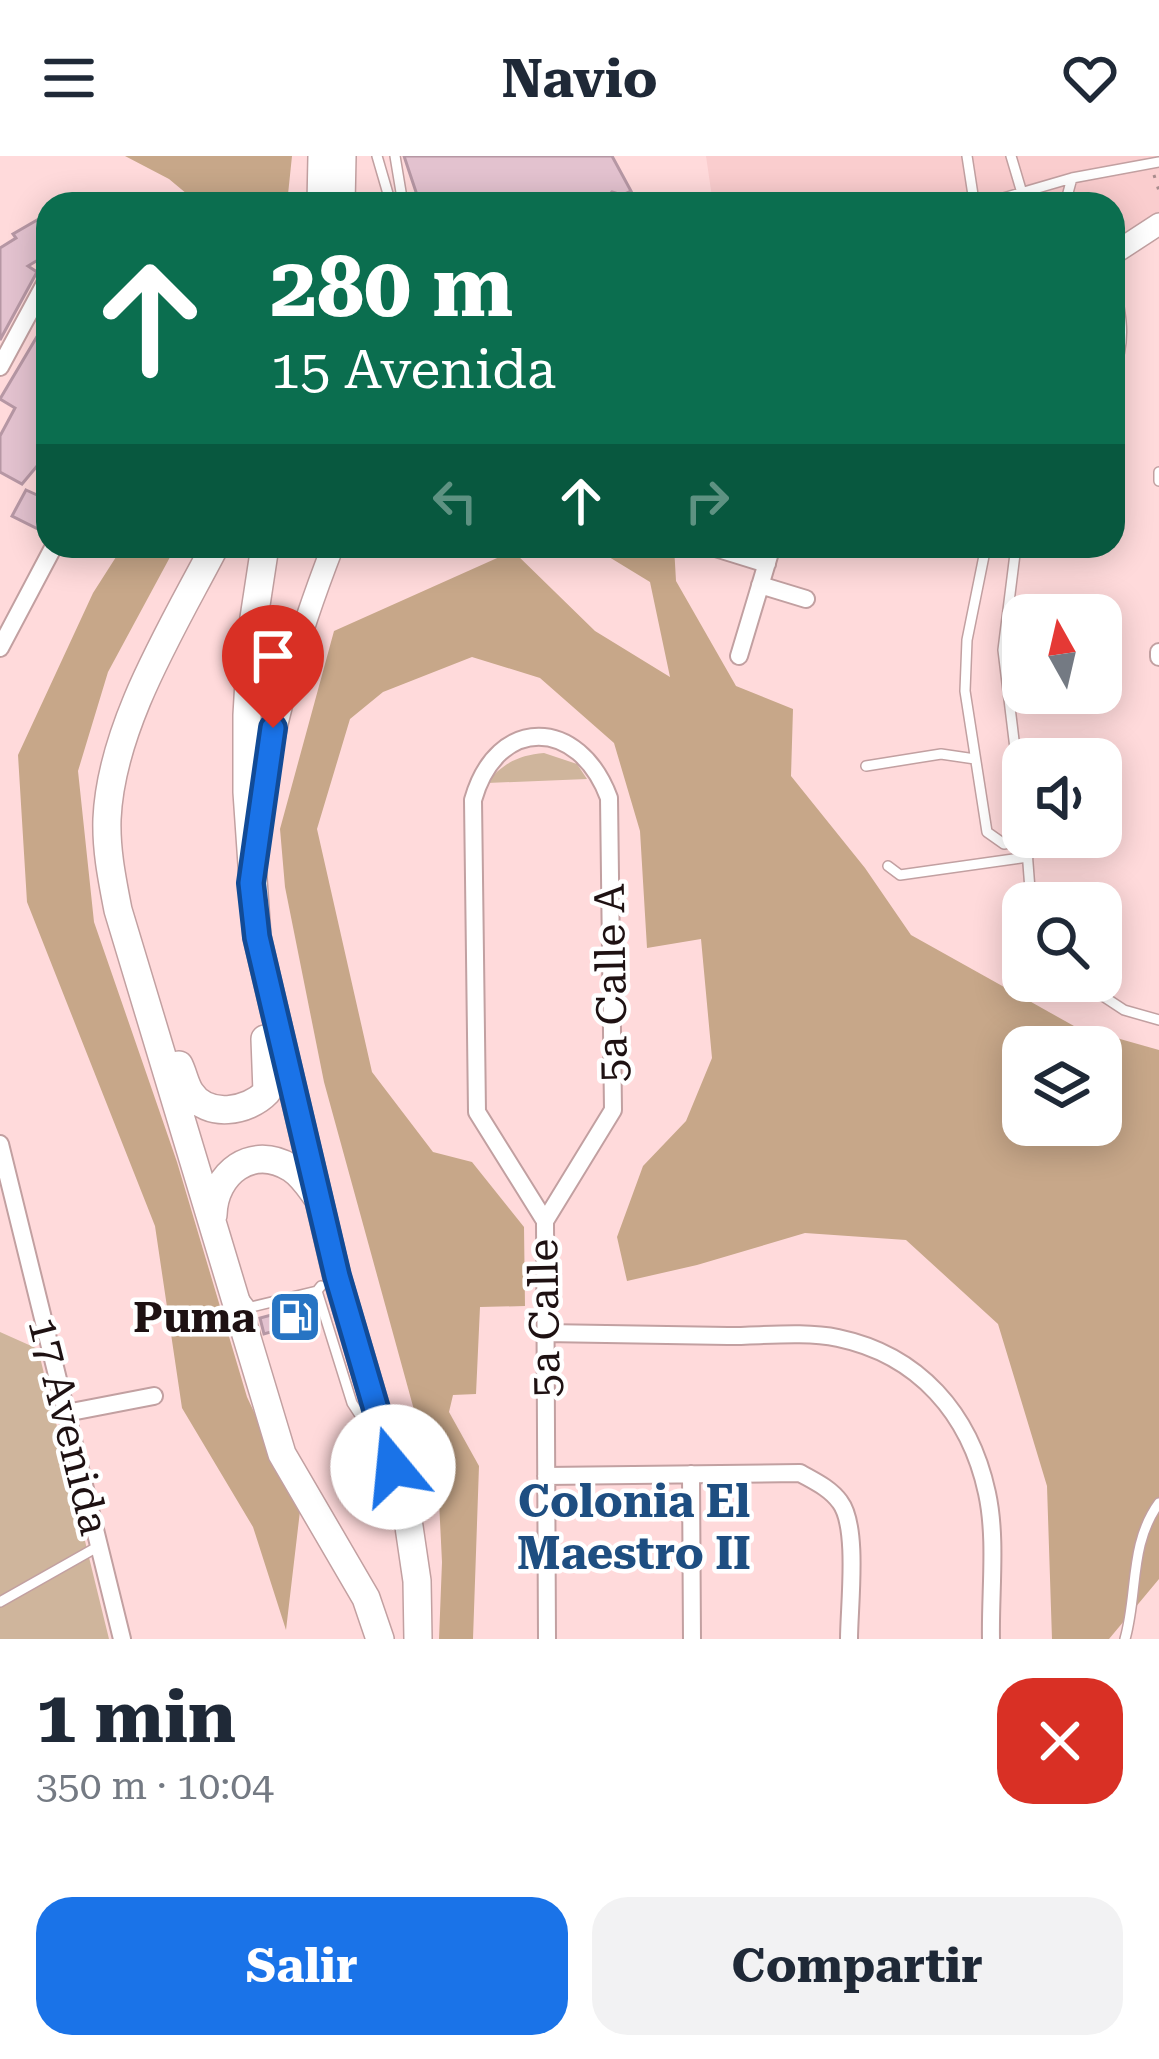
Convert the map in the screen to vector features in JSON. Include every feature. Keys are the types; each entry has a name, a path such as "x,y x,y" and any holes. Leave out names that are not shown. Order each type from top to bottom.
{"main road":[{"path":"322,156 322,192"},
{"path":"342,192 343,156"},
{"path":"193,558 121,698 96,783 96,862 109,920 127,967 167,1030 194,1097 207,1107 223,1110 257,1102 267,1092 269,1076 254,979 257,937"},
{"path":"209,558 126,729 107,814 108,856 143,994 282,1454 370,1607 380,1639"},
{"path":"264,558 249,664 247,793 257,937 319,1200 327,1284 393,1467 413,1546 418,1639"},
{"path":"214,1224 218,1186 233,1168 250,1160 290,1167 319,1200"}],"street":[{"path":"1125,246 1159,224"},
{"path":"0,367 36,300"},
{"path":"0,648 47,558"},
{"path":"251,883 273,728 298,635 328,558"},
{"path":"739,656 768,558"},
{"path":"760,585 806,598"},
{"name":"5a Calle","path":"548,1639 545,1221 477,1112 473,800 484,766 495,755 509,745 546,739 584,752 609,798"},
{"name":"5a Calle A","path":"545,1221 613,1110 609,798"},
{"name":"17 Avenida","path":"0,1144 122,1639"},
{"path":"545,1333 836,1337 889,1355 911,1369 933,1385 961,1421 988,1497 991,1639"},
{"path":"66,1413 154,1396"},
{"path":"546,1476 800,1473 842,1504 849,1530 849,1639"},
{"path":"691,1474 692,1639"}],"lane":[{"path":"376,156 387,192"},
{"path":"395,156 401,192"},
{"path":"967,156 972,192"},
{"path":"1011,156 1022,192"},
{"path":"1025,192 1157,162"},
{"path":"1068,192 1072,178"},
{"path":"1159,472 1159,482"},
{"path":"983,558 965,666 975,759 990,836 1002,843"},
{"path":"1014,558 1003,650 1014,738"},
{"path":"866,766 941,754 975,759"},
{"path":"888,866 900,874 1020,858"},
{"path":"1112,1002 1159,1020"},
{"path":"214,1224 226,1231 288,1436 282,1454"},
{"path":"244,1297 251,1307 327,1284"},
{"path":"1125,1639 1135,1561 1146,1520 1159,1503"},
{"path":"0,1602 99,1546"}],"path":[{"path":"1155,177 1159,190"}],"shaded area":[{"path":"125,156 292,156 288,192 185,192"},
{"path":"706,156 1159,156 1159,213 1125,232 1125,192 711,192"},
{"path":"115,558 170,558 108,672 78,771 94,922 177,1162 247,1397 300,1511 286,1630 253,1527 182,1408 155,1226 27,902 18,755 93,593"},
{"path":"497,558 520,558 595,631 670,677 650,582 611,558 675,558 676,581 736,686 793,709 791,776 865,868 911,935 1002,986 1002,1002 1031,1002 1074,1026 1002,1026 1002,1146 1122,1146 1122,1040 1159,1050 1159,1579 1109,1639 1052,1639 1047,1486 998,1324 906,1240 805,1233 627,1281 617,1237 643,1166 686,1121 712,1058 701,939 647,948 640,831 614,743 540,678 472,657 383,692 350,719 317,829 372,1072 433,1152 472,1162 524,1227 525,1306 480,1307 476,1394 453,1395 449,1412 479,1466 473,1639 439,1639 439,1501 324,1082 285,887 280,829 334,631"},
{"path":"544,753 577,764 587,779 487,783 512,761"},
{"path":"0,1332 38,1349 109,1639 0,1639"}],"building":[{"path":"404,156 612,156 631,191 629,192 416,192"},
{"path":"36,221 36,261 28,266 36,274 0,340 0,248 16,238 13,234"},
{"path":"36,338 36,467 22,484 0,472 0,436 15,408 0,399"},
{"path":"26,490 36,495 36,528 12,516"},
{"name":"Puma","path":"312,1304 316,1319 264,1334 260,1318"}],"place":[{"name":"Puma","path":"295,1317"}],"district":[{"name":"Colonia El Maestro II","path":"634,1527"}],"route":[{"path":"273,728 251,883 257,937 337,1276 393,1467"}]}
